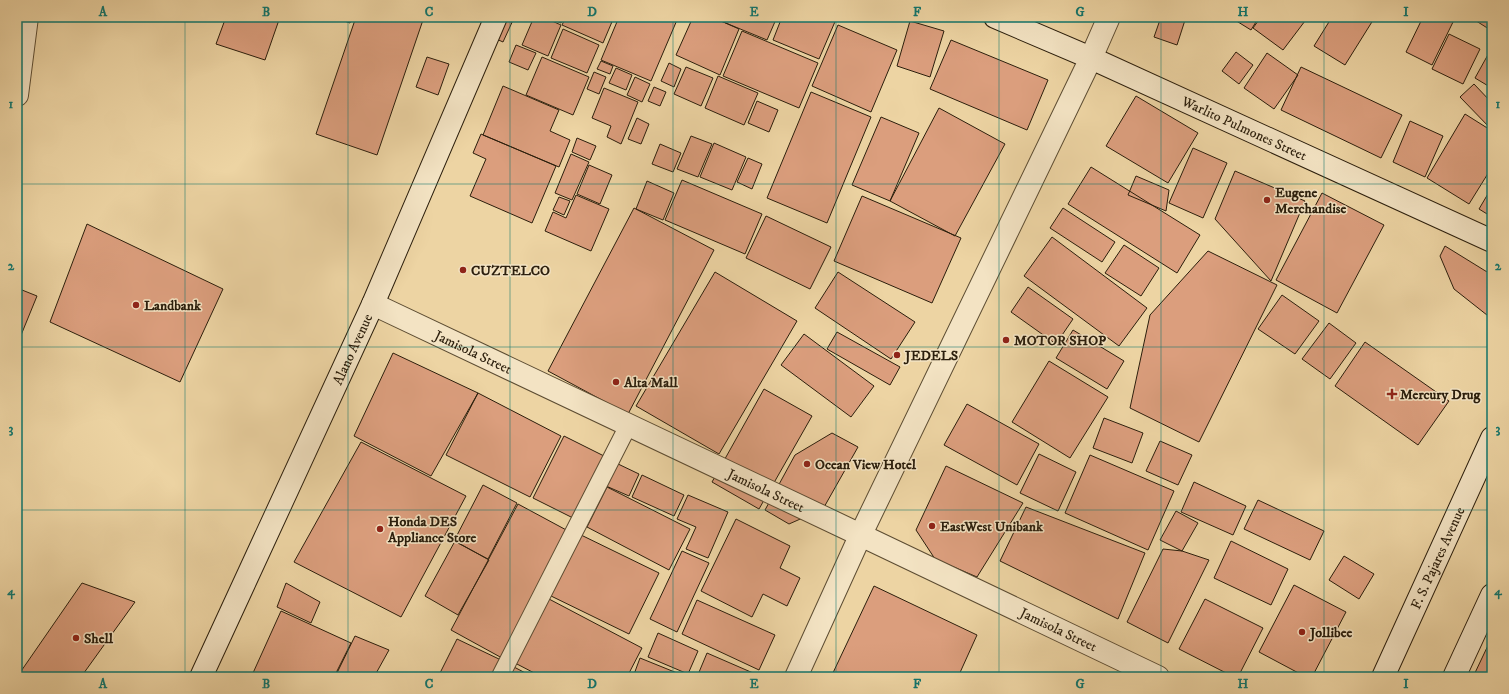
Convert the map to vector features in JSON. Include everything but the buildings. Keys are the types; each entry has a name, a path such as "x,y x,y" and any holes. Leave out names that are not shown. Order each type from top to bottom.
{"street":[{"path":"17,95 27,17"},
{"name":"Alano Avenue","path":"201,677 374,304 496,17"},
{"name":"Warlito Pulmones Street","path":"995,17 1091,58 1492,241"},
{"path":"796,677 861,534 1091,58 1109,17"},
{"name":"Jamisola Street","path":"374,304 628,426 861,534 1158,677"},
{"name":"F. S. Pajares Avenue","path":"1383,677 1492,438"},
{"path":"1454,677 1492,595"}],"lane":[{"path":"500,677 628,426"}],"place":[{"name":"Eugene Merchandise","path":"1267,200"},
{"name":"CUZTELCO","path":"463,270"},
{"name":"Landbank","path":"136,305"},
{"name":"MOTOR SHOP","path":"1006,340"},
{"name":"JEDELS","path":"897,355"},
{"name":"Alta Mall","path":"616,382"},
{"name":"Mercury Drug","path":"1392,394"},
{"name":"Ocean View Hotel","path":"807,464"},
{"name":"EastWest Unibank","path":"932,526"},
{"name":"Honda DES Appliance Store","path":"380,529"},
{"name":"Jollibee","path":"1302,632"},
{"name":"Shell","path":"76,638"}]}
